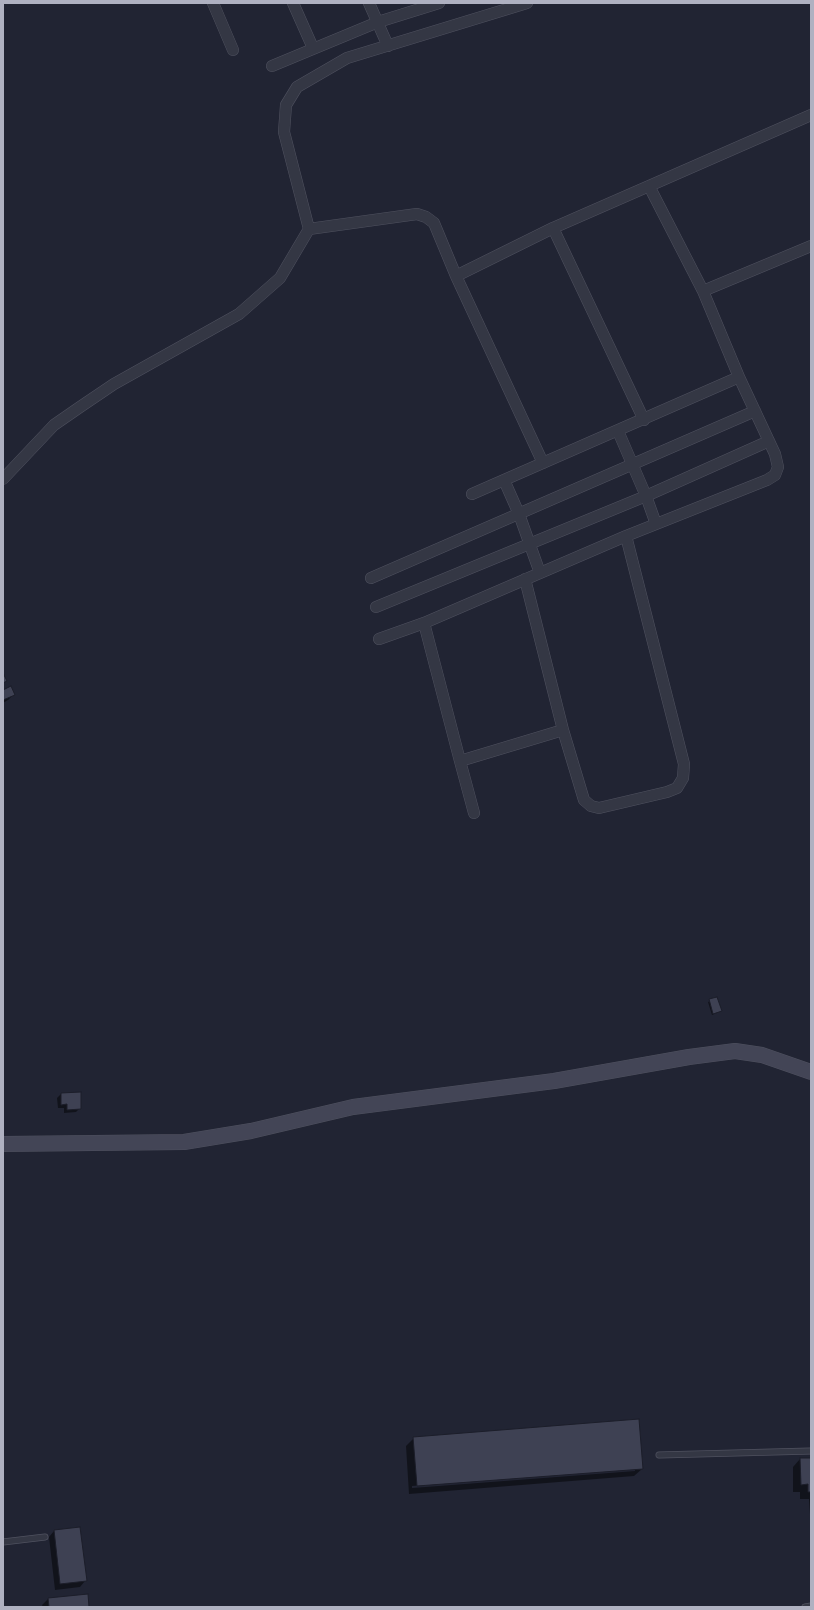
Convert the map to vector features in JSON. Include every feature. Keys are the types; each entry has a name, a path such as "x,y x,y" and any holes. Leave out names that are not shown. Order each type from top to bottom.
{"street":[{"path":"213,3 233,50"},
{"path":"293,3 313,48"},
{"path":"369,3 388,46"},
{"path":"272,66 378,22 439,3"},
{"path":"3,479 54,425 114,384 239,314 280,278 309,229 284,132 286,105 297,87 347,58 527,3"},
{"path":"456,276 553,228 811,115"},
{"path":"379,639 424,623 626,536 767,480 774,474 778,467 776,454 739,377 703,291 648,186"},
{"path":"309,229 417,214 426,217 434,223 456,276 543,462"},
{"path":"553,228 644,420"},
{"path":"703,291 811,246"},
{"path":"472,494 543,462 644,420 739,377"},
{"path":"371,578 755,411"},
{"path":"618,431 631,465 646,496 656,524"},
{"path":"376,607 646,496 769,441"},
{"path":"504,480 519,514 540,573"},
{"path":"525,579 563,730 584,800 591,806 599,808 667,792 677,788 683,778 684,764 626,536"},
{"path":"424,623 474,813"},
{"path":"460,761 563,730"},
{"path":"3,1144 184,1142 251,1131 353,1107 554,1081 689,1057 735,1051 762,1055 811,1072"}],"lane":[{"path":"659,1455 811,1451"},
{"path":"3,1542 45,1537"},
{"path":"805,1607 811,1606"}],"building":[{"path":"4,675 7,681 3,683 3,676"},
{"path":"11,686 15,695 3,700 3,690"},
{"path":"717,997 722,1011 713,1014 709,999"},
{"path":"81,1092 81,1109 67,1110 67,1104 61,1105 61,1093"},
{"path":"639,1419 643,1469 417,1486 413,1437"},
{"path":"800,1458 811,1458 811,1492 808,1492 808,1484 801,1485"},
{"path":"80,1527 87,1581 60,1584 54,1530"},
{"path":"88,1594 89,1607 49,1607 48,1598"}]}
